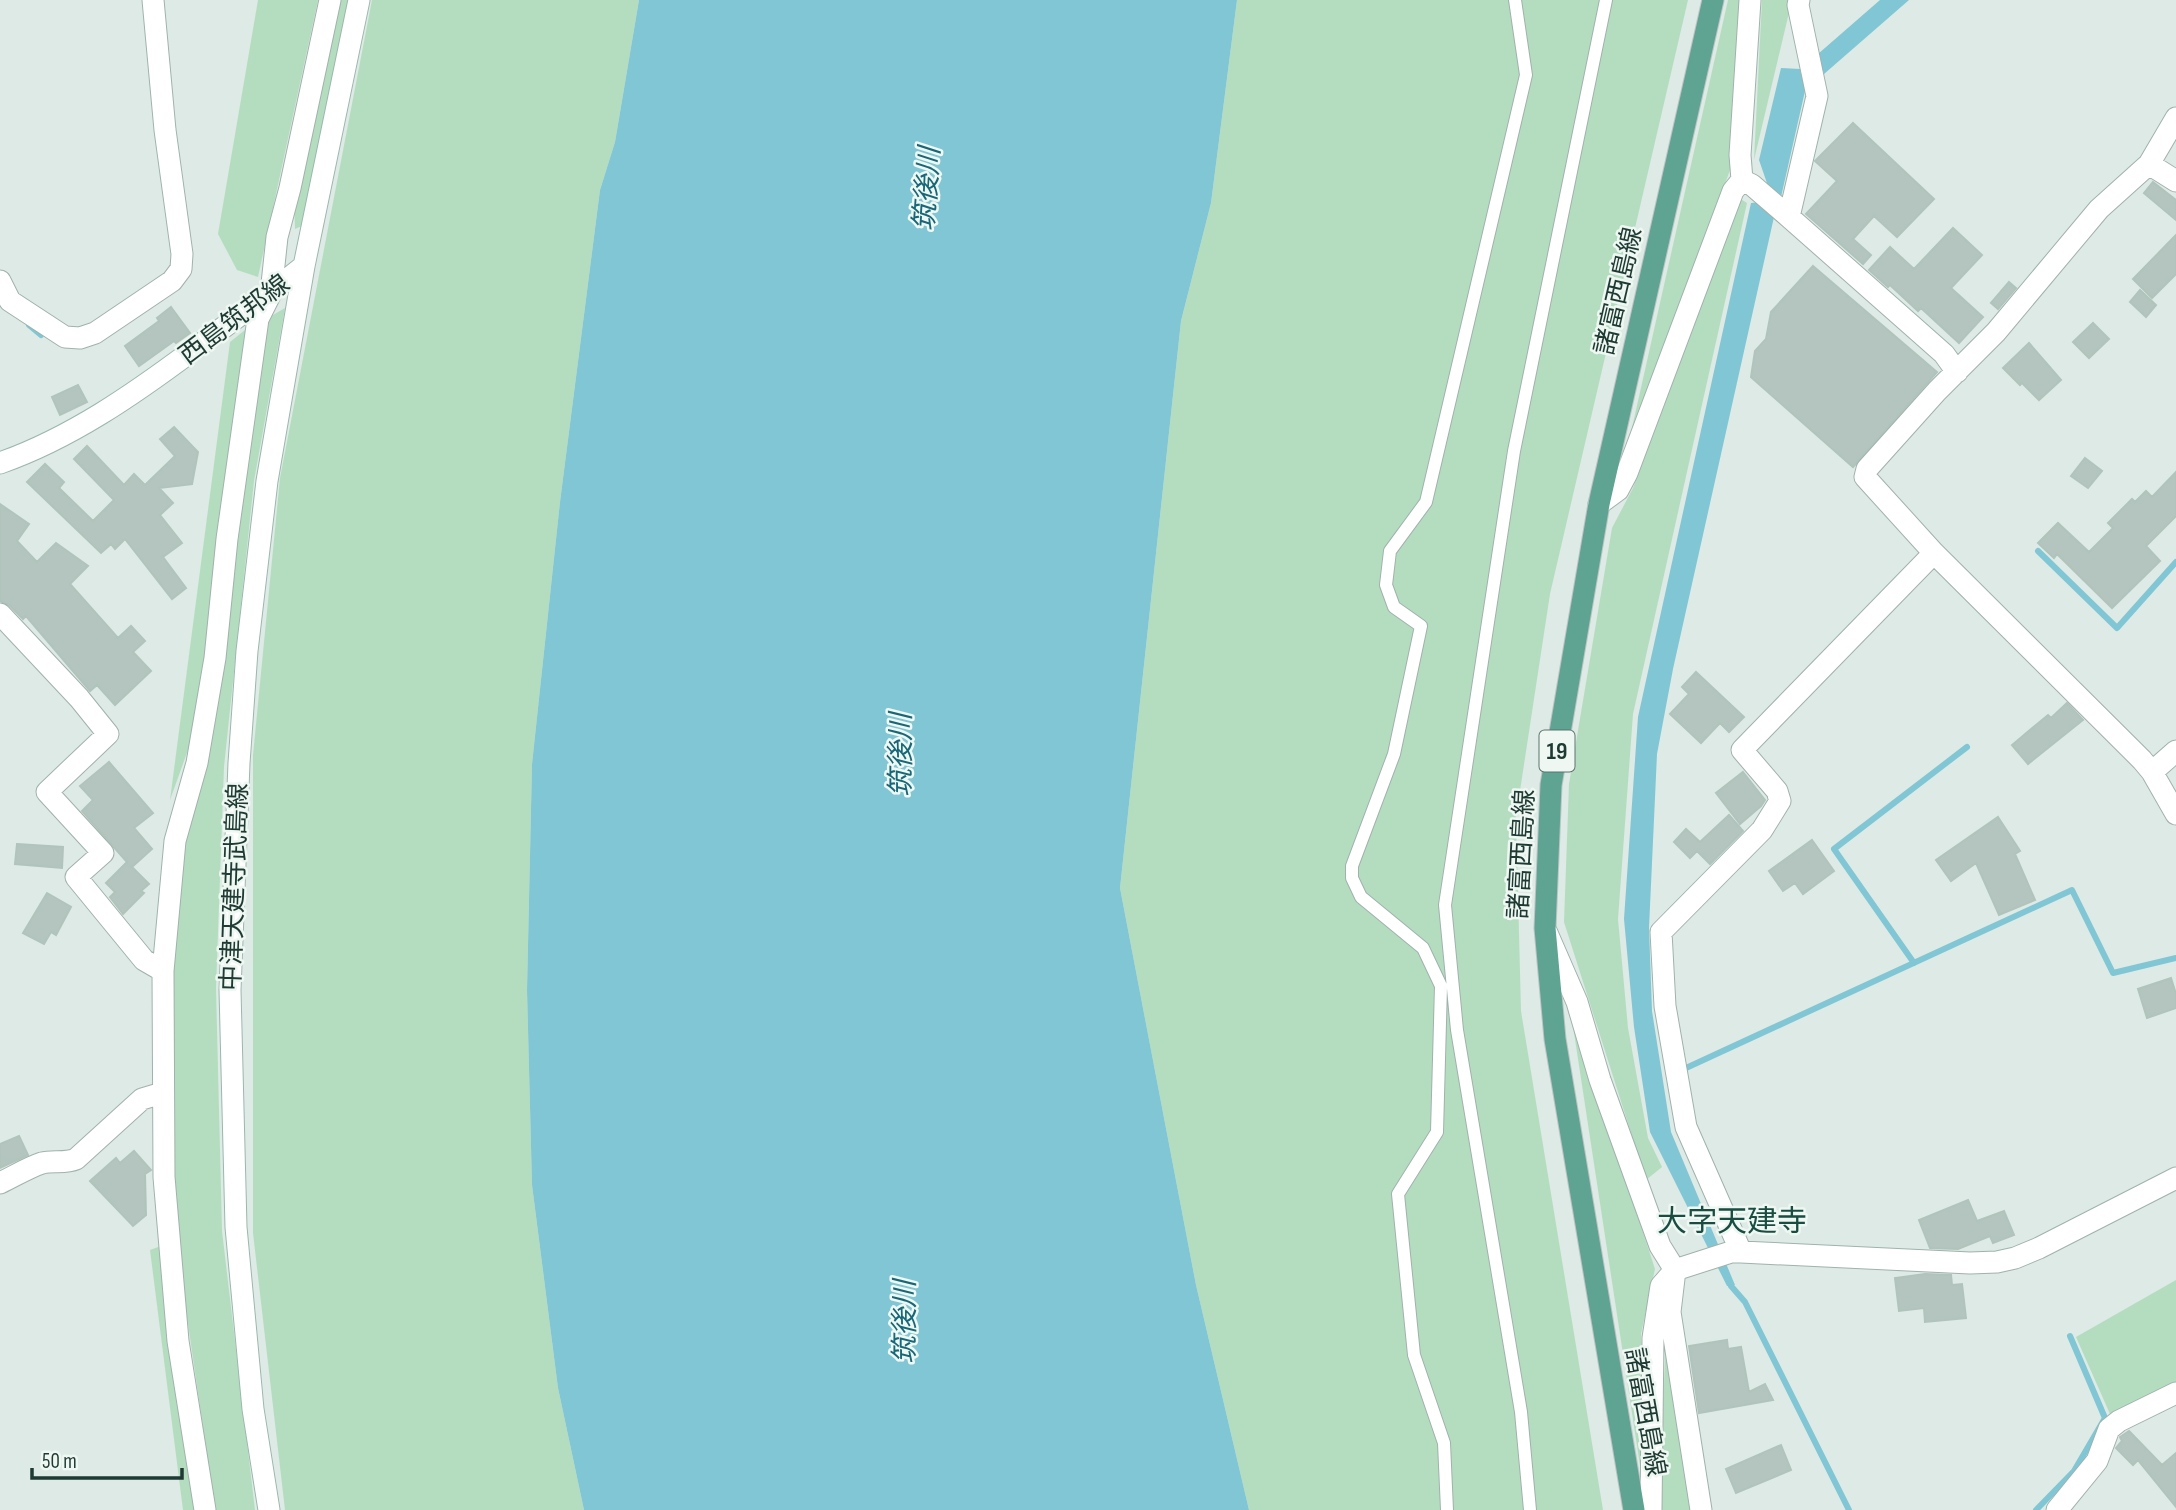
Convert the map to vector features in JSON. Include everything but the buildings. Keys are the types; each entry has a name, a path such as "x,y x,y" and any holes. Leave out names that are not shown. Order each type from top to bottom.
{"main road":[{"name":"諸富西島線","path":"1634,1510 1555,1039 1545,928 1551,785 1599,504 1713,0"}],"street":[{"path":"0,281 10,301 65,337 80,338 95,333 172,281 181,269 182,254 165,130 153,0"},
{"path":"205,1510 178,1341 164,1177 163,971 174,841 197,763 215,658 227,539 258,319 271,293 277,237 330,0"},
{"name":"西島筑邦線","path":"3,456 94,417 140,389 304,266 359,0"},
{"path":"1751,0 1740,155 1751,186 1944,354 1957,372"},
{"path":"1782,211 1817,96 1799,0"},
{"path":"2176,118 2149,164 2099,209 1996,332 1867,469 1865,477 1934,553 2152,772 2176,814"},
{"path":"2149,164 2166,172 2176,181"},
{"path":"1599,504 1618,490 1627,473 1733,191 1751,186"},
{"name":"中津天建寺武島線","path":"269,1510 253,1409 236,1227 229,990 247,651 267,481 304,266"},
{"path":"1736,1252 1686,1127 1665,1006 1661,932 1762,830 1780,800 1777,791 1742,750 1934,553"},
{"path":"0,614 79,698 108,734 47,792 103,853 76,877 144,960 163,971"},
{"path":"2152,772 2176,751"},
{"path":"1545,928 1577,1002 1600,1080 1660,1246 1675,1270 1670,1312 1701,1510"},
{"path":"0,1183 40,1164 52,1161 69,1163 142,1099 162,1093"},
{"path":"1651,1510 1653,1338 1661,1286 1675,1270 1736,1252 1970,1264 1997,1262 2039,1248 2176,1178"},
{"path":"2057,1510 2097,1461 2109,1429 2119,1421 2176,1393"}],"lane":[{"path":"1447,1510 1444,1443 1414,1356 1398,1194 1437,1132 1441,986 1423,948 1361,897 1352,878 1352,866 1394,754 1421,626 1394,607 1386,585 1390,551 1426,502 1526,75 1515,0"},
{"path":"1530,1510 1521,1412 1457,1030 1445,905 1514,451 1606,0"}],"green space":[{"path":"258,0 318,0 258,277 237,270 218,234"},
{"path":"335,0 350,0 302,226 295,229 294,195"},
{"path":"372,0 639,0 615,142 600,190 560,502 532,764 527,990 532,1185 558,1388 584,1510 285,1510 253,1233 253,755 280,478"},
{"path":"1237,0 1688,0 1550,594 1516,817 1521,1011 1603,1510 1249,1510 1196,1285 1120,888 1181,321 1211,203"},
{"path":"1728,0 1743,0 1730,170 1625,459"},
{"path":"1762,0 1792,0 1754,160"},
{"path":"1739,198 1747,203 1633,714 1618,919 1628,1028 1648,1138 1662,1167 1646,1180 1564,922 1569,784 1612,528 1633,488"},
{"path":"285,308 254,481 224,767 216,988 222,1231 255,1510 215,1510 176,1241 171,970 181,840 215,724 266,319"},
{"path":"250,326 198,722 170,800 230,342"},
{"path":"1571,1013 1655,1269 1641,1334 1643,1485"},
{"path":"161,1246 196,1510 183,1510 150,1250"},
{"path":"2176,1280 2176,1384 2110,1414 2076,1337"},
{"path":"1667,1321 1691,1510 1658,1510"}],"water":[{"name":"筑後川","path":"639,0 1237,0 1211,203 1181,321 1120,888 1196,1285 1249,1510 584,1510 558,1388 532,1185 527,990 532,764 560,502 600,190 615,142"},
{"path":"1880,0 1909,0 1824,74 1818,54"},
{"path":"1781,68 1800,69 1805,91 1774,217 1673,669 1657,754 1649,928 1652,1011 1671,1132 1735,1285 1727,1286 1650,1132 1634,1027 1624,919 1638,717 1751,203 1761,202 1768,186 1759,160"}],"waterway":[{"path":"29,325 41,335"},
{"path":"2038,551 2117,628 2176,562"},
{"path":"1914,963 1834,849 1967,747"},
{"path":"1686,1068 2072,890 2113,973 2176,958"},
{"path":"1731,1286 1745,1302 1849,1510"},
{"path":"2036,1510 2074,1471 2105,1418 2070,1336"}],"district":[{"name":"大字天建寺","path":"1732,1221"}]}
